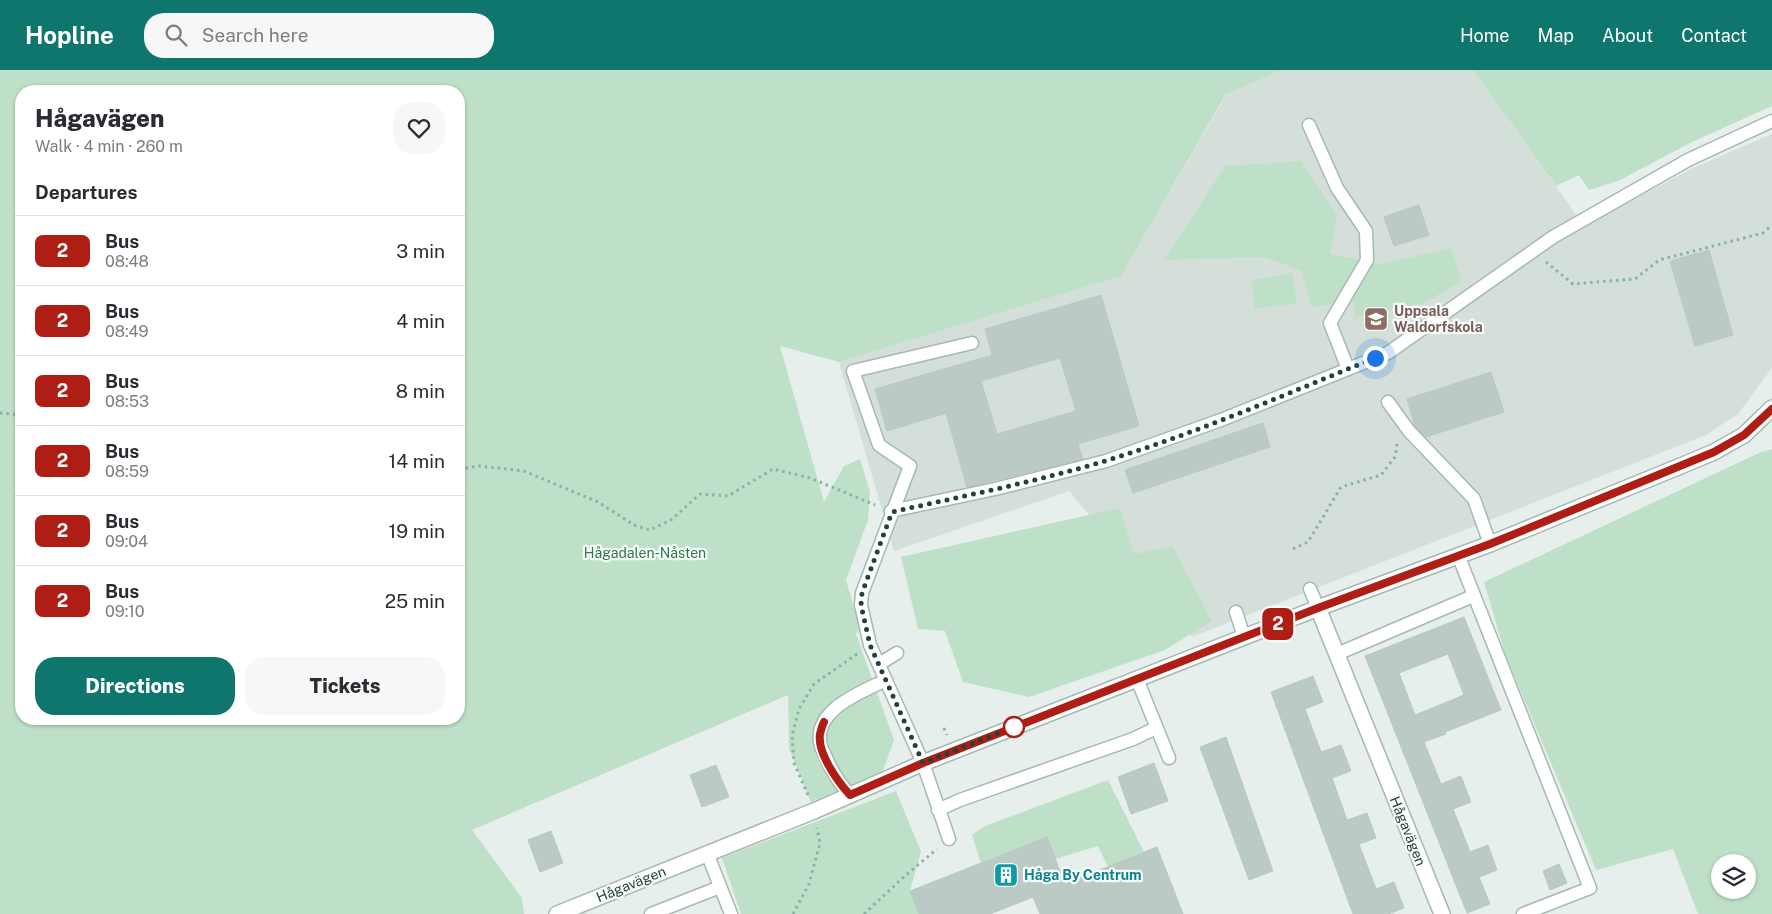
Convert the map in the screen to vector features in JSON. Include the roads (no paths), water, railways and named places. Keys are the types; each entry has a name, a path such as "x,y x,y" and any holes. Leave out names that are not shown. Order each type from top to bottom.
{"street":[{"name":"Hågavägen","path":"557,914 814,811 923,763 1318,608 1490,544 1714,452 1744,435 1772,408"},
{"name":"Hågavägen","path":"1318,608 1442,914"}],"lane":[{"path":"892,512 996,490 1106,461 1221,420 1388,353 1553,237 1688,160 1772,121"},
{"path":"1309,125 1336,188 1366,231 1367,260 1330,323 1348,369"},
{"path":"949,840 923,763 870,645 861,605 862,593 910,466 879,445 853,371 972,343"},
{"path":"1388,402 1409,431 1474,499 1490,544"},
{"path":"1458,555 1590,888 1523,914"},
{"path":"1310,589 1318,608"},
{"path":"1337,654 1473,596"},
{"path":"1236,612 1244,637"},
{"path":"878,664 897,653"},
{"path":"1137,679 1169,758"},
{"path":"850,795 834,775 820,746 820,735 824,722 831,711 848,699 886,680"},
{"path":"938,810 960,800 1133,739 1156,728"},
{"path":"707,854 731,914"},
{"path":"651,914 720,888"}],"place":[{"name":"Uppsala Waldorfskola","path":"1376,319"},
{"name":"Håga By Centrum","path":"1006,875"}],"park label":[{"name":"Hågadalen-Nåsten","path":"645,553"}]}
